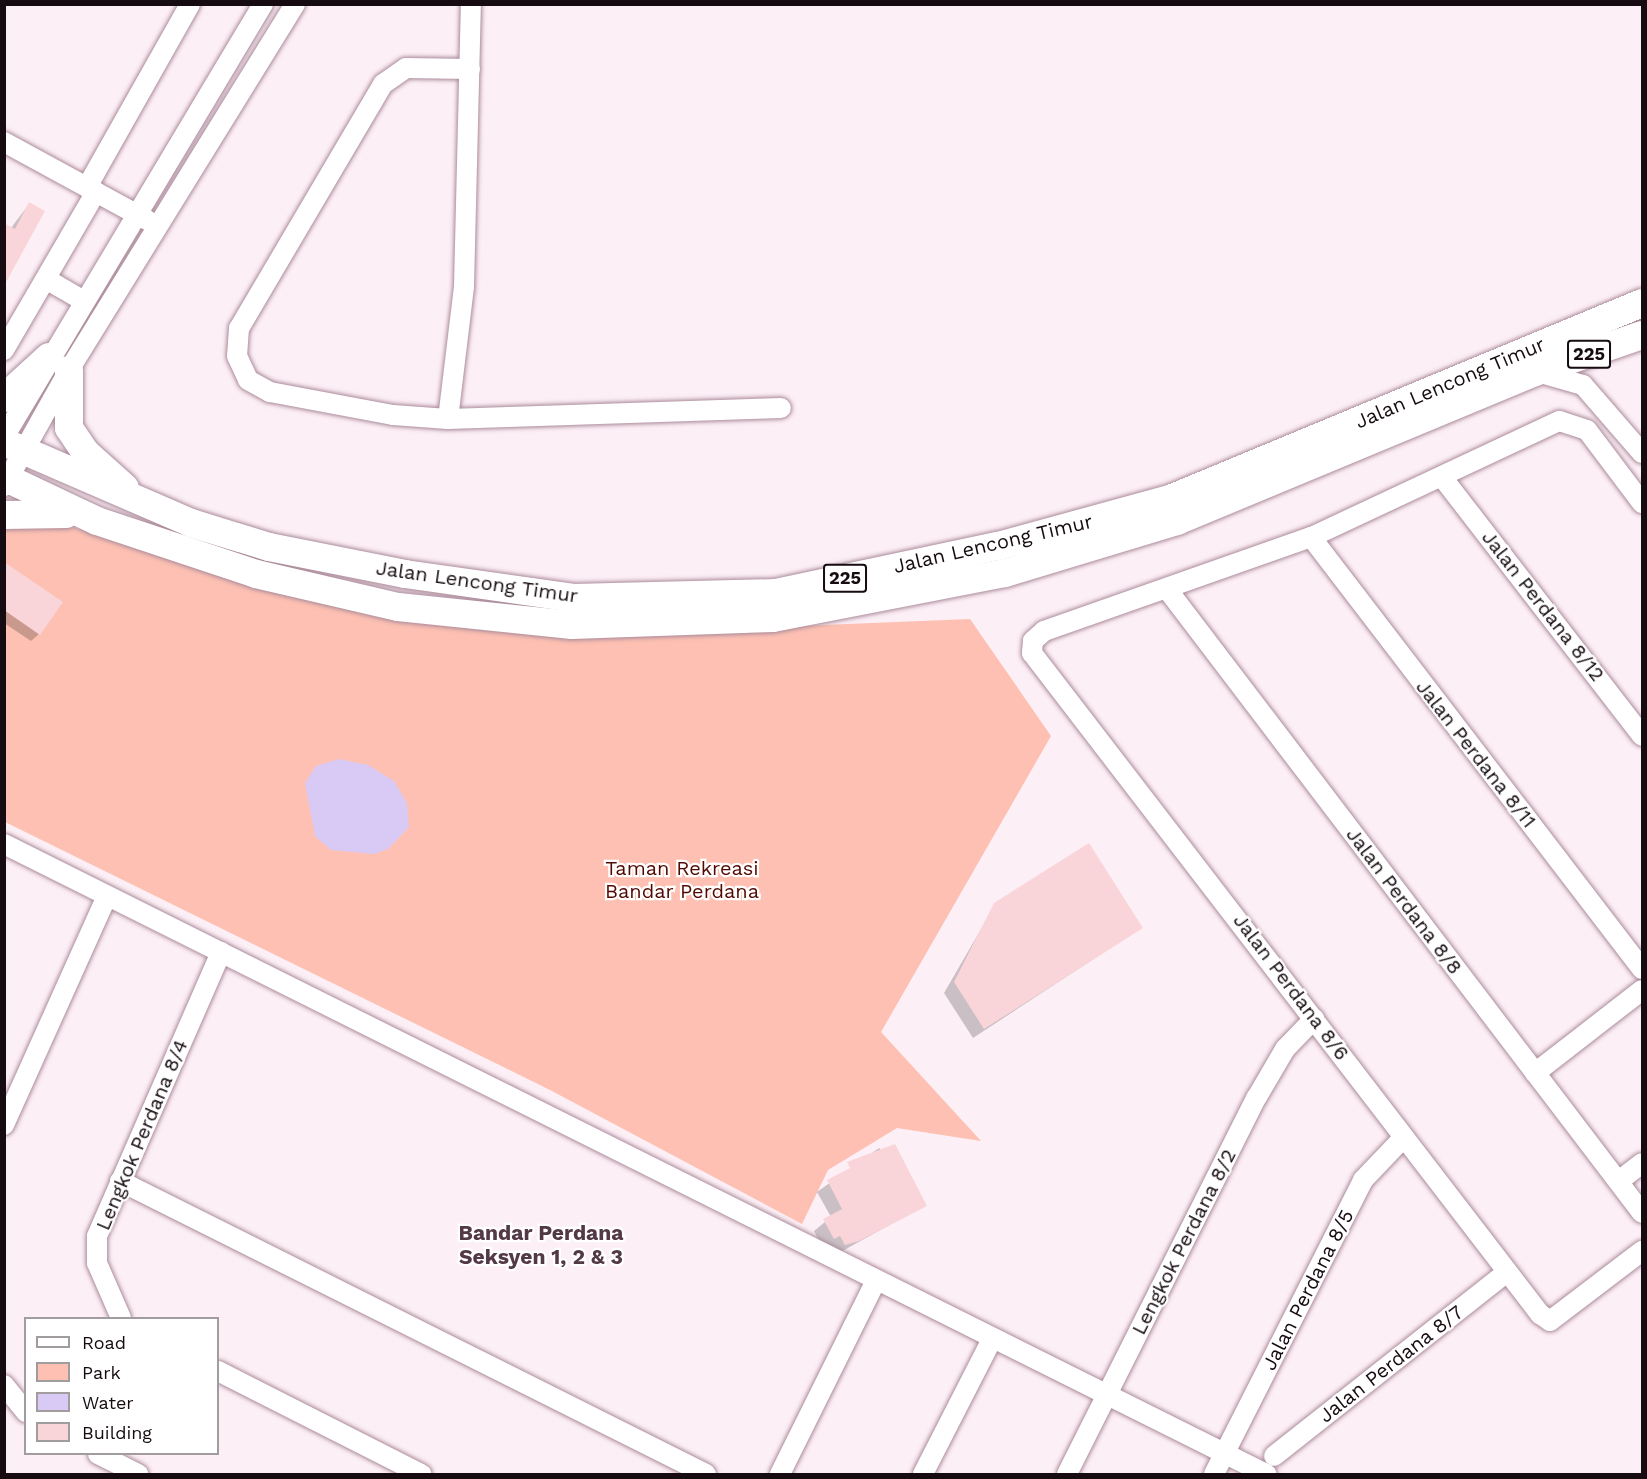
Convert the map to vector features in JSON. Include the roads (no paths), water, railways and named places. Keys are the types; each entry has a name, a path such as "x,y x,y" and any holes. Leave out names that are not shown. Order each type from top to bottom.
{"highway":[{"name":"Jalan Lencong Timur","path":"11,444 191,524 270,547 405,574 573,598 776,593 998,546 1170,499 1642,303"},
{"name":"Jalan Lencong Timur","path":"6,481 97,521 256,574 398,607 572,625 773,618 1005,573 1177,521 1535,372 1642,335"},
{"path":"4,398 59,364 66,417 86,453 133,494 191,524"},
{"path":"4,515 51,510 97,521"}],"street":[{"path":"4,350 46,279 91,189 190,4"},
{"path":"59,364 84,301 263,4"},
{"path":"6,481 11,444 59,364 158,226 295,4"},
{"path":"448,418 464,286 471,4"},
{"path":"470,69 406,68 383,84 247,311 236,343 241,370 270,392 393,416 448,418 781,408"},
{"path":"4,142 158,226"},
{"path":"46,279 84,301"},
{"path":"1535,372 1583,385 1642,453"},
{"path":"1167,589 1311,537 1559,421 1587,430 1642,503"},
{"name":"Jalan Perdana 8/12","path":"1442,477 1642,736"},
{"name":"Jalan Perdana 8/11","path":"1311,537 1642,969"},
{"name":"Jalan Perdana 8/6","path":"1167,589 1044,631 1033,641 1032,653 1507,1272 1550,1321 1642,1251"},
{"name":"Jalan Perdana 8/8","path":"1167,589 1642,1213"},
{"path":"4,844 1105,1396 1266,1474"},
{"path":"4,1125 107,896"},
{"name":"Lengkok Perdana 8/4","path":"121,1317 95,1249 120,1181 221,952"},
{"path":"1535,1073 1642,990"},
{"name":"Lengkok Perdana 8/2","path":"1067,1474 1257,1097 1285,1048 1314,1018"},
{"name":"Jalan Perdana 8/5","path":"1214,1474 1363,1180 1404,1137"},
{"path":"1618,1181 1642,1163"},
{"path":"120,1181 706,1474"},
{"name":"Jalan Perdana 8/7","path":"1274,1456 1507,1272"},
{"path":"780,1474 876,1281"},
{"path":"922,1474 992,1339"},
{"path":"219,1372 412,1472"},
{"path":"4,1385 24,1410"},
{"path":"99,1455 113,1469 138,1474"}],"water":[{"path":"339,759 368,765 394,781 407,803 409,827 388,849 374,854 331,850 315,836 305,783 316,766"}],"district":[{"name":"Bandar Perdana Seksyen 1, 2 & 3","path":"541,1245"}],"park label":[{"name":"Taman Rekreasi Bandar Perdana","path":"682,880"}]}
